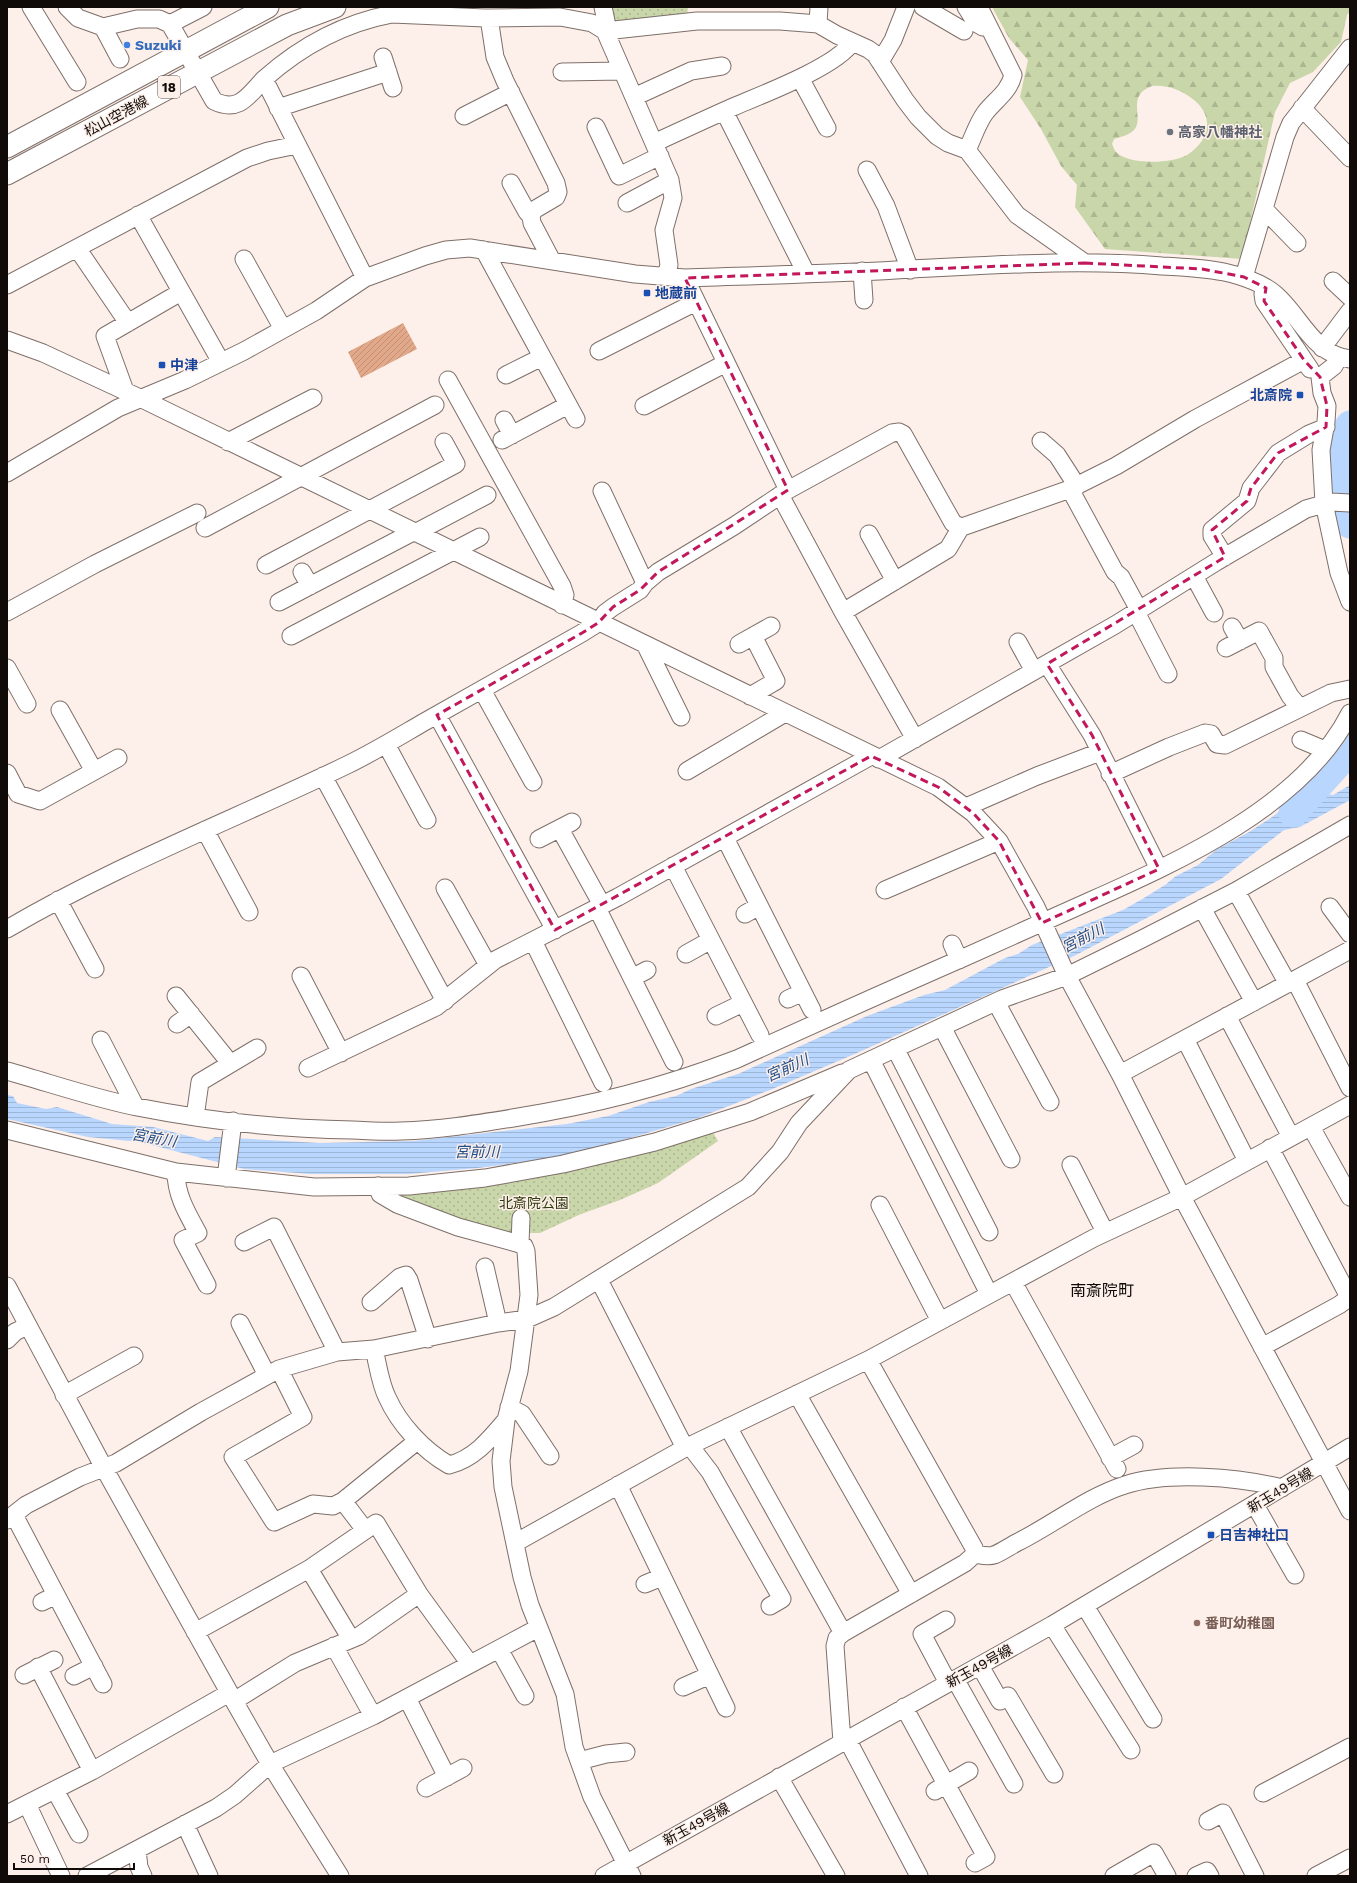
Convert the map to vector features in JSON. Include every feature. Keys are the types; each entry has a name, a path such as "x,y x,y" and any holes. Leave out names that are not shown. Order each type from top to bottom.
{"main road":[{"name":"松山空港線","path":"7,147 268,7"},
{"name":"松山空港線","path":"7,174 287,25 335,7"}],"street":[{"path":"31,7 77,82"},
{"path":"67,7 78,18 103,26 134,13 159,19 170,24 214,101 222,105 231,106 241,103 283,62 302,49 343,30 378,17 405,13 489,18 560,17 606,21 603,7"},
{"path":"170,24 203,7"},
{"path":"818,24 819,7"},
{"path":"880,62 893,40 906,7"},
{"path":"923,7 964,30"},
{"path":"966,7 976,23 990,32"},
{"path":"967,150 986,113 1011,84 1012,75 1009,66 990,32 979,7"},
{"path":"489,18 495,57 556,184 558,192 556,197 534,210 531,216 532,223 552,261"},
{"path":"595,20 780,21 818,24 872,52 918,117 943,139 967,150 1017,215 1085,262"},
{"path":"595,20 622,71 670,180 673,198 664,230 670,265 666,276"},
{"path":"103,26 120,59"},
{"path":"596,126 619,176 657,149 724,111 800,78 837,57 848,49 852,42"},
{"path":"1244,278 1285,137 1291,123 1348,54"},
{"path":"634,97 691,71 722,66"},
{"path":"562,72 622,71"},
{"path":"278,108 388,72"},
{"path":"800,78 827,128"},
{"path":"264,80 366,278"},
{"path":"464,116 511,92"},
{"path":"1302,108 1350,158"},
{"path":"724,111 806,273"},
{"path":"7,285 247,158 268,151 297,145"},
{"path":"868,170 886,206 910,270"},
{"path":"627,203 670,180"},
{"path":"511,183 527,212 531,216"},
{"path":"1264,209 1298,243"},
{"path":"138,215 221,362"},
{"path":"77,248 128,323"},
{"path":"7,473 118,408 142,399 221,362 283,329 316,311 366,278 446,250 470,248 635,274 685,278 1085,262 1132,263 1202,269 1244,278 1266,288 1283,302 1322,348 1345,358"},
{"path":"484,250 572,412 506,432"},
{"path":"244,259 283,329"},
{"path":"862,272 864,300"},
{"path":"685,278 726,363 784,492 843,612 915,739"},
{"path":"1333,281 1350,297"},
{"path":"1266,288 1263,294 1264,301 1311,370 1320,377 1322,393 1327,406 1326,427 1321,450 1327,502 1340,573 1350,602"},
{"path":"124,391 105,336 181,292"},
{"path":"599,351 696,302"},
{"path":"1322,348 1350,311"},
{"path":"7,340 43,353 142,399 598,623 938,787 966,807 999,841 1036,907 1043,926 1066,973 1120,1074 1182,1197 1350,1511"},
{"path":"506,376 542,357"},
{"path":"1320,377 1345,358"},
{"path":"7,929 58,900 156,852 323,776 386,744 598,623 605,613 640,590 645,583 658,572 734,526 784,492 892,433 899,432 903,434 953,523 960,527 972,525 1074,487 1116,466 1194,419 1304,360"},
{"path":"644,406 726,363"},
{"path":"448,380 562,586 564,595 562,605"},
{"path":"228,442 313,398"},
{"path":"205,528 299,476 379,426 435,405"},
{"path":"1225,557 1212,536 1212,530 1247,501 1251,488 1278,453 1309,434 1326,427"},
{"path":"1041,441 1057,456 1074,487 1115,572 1121,577 1168,674"},
{"path":"266,565 456,464 444,442"},
{"path":"602,491 645,583"},
{"path":"279,602 306,579 414,533 488,495"},
{"path":"308,1068 413,1019 445,1001 488,966 875,757 915,739 1137,611 1306,509 1327,502 1350,503"},
{"path":"7,612 95,564 197,513"},
{"path":"843,612 948,549 960,527"},
{"path":"869,534 895,582"},
{"path":"291,636 480,537"},
{"path":"1194,576 1214,613"},
{"path":"750,696 776,681 746,640 771,626"},
{"path":"1233,639 1259,631 1274,658 1274,667 1290,696 1300,708"},
{"path":"1018,642 1040,668 1092,736 1159,869"},
{"path":"646,646 673,711"},
{"path":"7,668 27,704"},
{"path":"1110,774 1169,747 1205,733 1211,734 1217,744 1225,745 1330,693 1350,689"},
{"path":"482,690 533,782"},
{"path":"60,710 94,771"},
{"path":"7,1071 136,1106 233,1124 282,1127 401,1131 472,1125 598,1103 643,1084 694,1075 737,1059 955,952 981,941 1043,926 1159,869 1259,812 1304,774 1337,742 1350,713"},
{"path":"686,771 785,714"},
{"path":"437,715 554,930"},
{"path":"1301,740 1337,742"},
{"path":"386,744 427,820"},
{"path":"966,807 1036,776 1100,752"},
{"path":"7,773 18,794 40,801 118,758"},
{"path":"323,776 445,1001"},
{"path":"7,1130 176,1172 226,1174 314,1187 409,1186 485,1178 563,1164 647,1144 750,1112 849,1070 996,1002 1066,973 1202,908 1236,891 1350,825"},
{"path":"540,839 566,826 599,907 639,974 673,1051"},
{"path":"206,830 249,912"},
{"path":"725,838 752,910 796,995 812,1010"},
{"path":"885,890 999,841"},
{"path":"673,866 760,1035"},
{"path":"445,888 488,966"},
{"path":"1236,891 1292,982 1350,1088"},
{"path":"58,900 95,969"},
{"path":"1330,907 1350,934"},
{"path":"1202,908 1254,1002"},
{"path":"686,954 711,940"},
{"path":"533,941 603,1083"},
{"path":"1120,1074 1350,950"},
{"path":"301,976 341,1053"},
{"path":"176,996 184,1019 230,1063"},
{"path":"716,1016 744,1002"},
{"path":"996,1002 1050,1102"},
{"path":"1227,1016 1291,1137"},
{"path":"942,1027 1011,1159"},
{"path":"1185,1039 1247,1161"},
{"path":"102,1040 136,1106"},
{"path":"195,1117 200,1082 257,1048"},
{"path":"895,1048 990,1232"},
{"path":"871,1060 989,1294"},
{"path":"103,1684 94,1666 49,1599 10,1517 26,1504 80,1477 116,1463 273,1372 337,1352 374,1349 428,1339 498,1323 527,1319 554,1307 600,1280 748,1187 780,1152 799,1123 849,1070"},
{"path":"515,1543 687,1447 868,1360 1106,1232 1182,1197 1350,1106"},
{"path":"226,1174 233,1124"},
{"path":"1311,1127 1350,1197"},
{"path":"1262,1347 1339,1305 1346,1300 1348,1295 1270,1148"},
{"path":"1071,1165 1106,1232"},
{"path":"176,1172 176,1183 181,1200 198,1232 183,1240 207,1285"},
{"path":"378,1186 380,1194 397,1204 458,1227 524,1246 528,1259 529,1295 527,1319 519,1371 508,1414 501,1461 503,1487 522,1577 538,1628 565,1694 570,1728 579,1761 592,1797 628,1870"},
{"path":"880,1206 940,1321"},
{"path":"520,1244 521,1218"},
{"path":"244,1242 274,1227 337,1352"},
{"path":"485,1267 498,1323"},
{"path":"371,1302 400,1277 406,1275 409,1280 428,1339"},
{"path":"600,1280 687,1447 710,1472 782,1599 770,1606"},
{"path":"1012,1282 1114,1464 1134,1445"},
{"path":"7,1286 64,1395 231,1697 270,1764 340,1876"},
{"path":"240,1323 302,1417 233,1458 274,1522 312,1504 333,1506 343,1501 417,1441"},
{"path":"7,1340 15,1332 27,1326"},
{"path":"374,1349 386,1396 394,1411 417,1441 448,1465 461,1462 487,1443 508,1414"},
{"path":"64,1395 134,1356"},
{"path":"868,1360 974,1548 975,1554"},
{"path":"797,1394 911,1594"},
{"path":"508,1414 522,1414 550,1456"},
{"path":"728,1427 843,1632"},
{"name":"新玉49号線","path":"604,1876 628,1870 779,1777 1085,1606 1350,1447"},
{"path":"919,1876 844,1741 835,1646 837,1638 843,1632 965,1563 975,1554 993,1555 1043,1529 1087,1502 1126,1484 1147,1480 1186,1477 1257,1481 1282,1488"},
{"path":"618,1485 726,1708"},
{"path":"343,1501 365,1530"},
{"path":"1255,1505 1295,1575"},
{"path":"195,1632 309,1569 376,1523 419,1594 470,1664"},
{"path":"309,1569 351,1638"},
{"path":"645,1584 662,1577"},
{"path":"7,1814 56,1790 295,1663 351,1638 359,1636 419,1594"},
{"path":"1085,1606 1153,1719"},
{"path":"946,1620 922,1634 1014,1784"},
{"path":"1052,1625 1131,1750"},
{"path":"87,1876 216,1808 235,1795 270,1764 373,1716 538,1628"},
{"path":"334,1646 373,1716"},
{"path":"499,1649 525,1696"},
{"path":"54,1660 31,1671 92,1771"},
{"path":"74,1676 94,1666"},
{"path":"980,1666 1000,1701 1008,1696 1054,1774"},
{"path":"683,1687 710,1675"},
{"path":"407,1698 447,1777"},
{"path":"904,1707 941,1787 986,1857 975,1863"},
{"path":"1263,1793 1350,1747"},
{"path":"579,1761 606,1754 626,1752"},
{"path":"426,1788 463,1768"},
{"path":"941,1787 970,1771"},
{"path":"779,1777 836,1876"},
{"path":"56,1790 79,1834"},
{"path":"27,1804 61,1876"},
{"path":"1208,1821 1223,1813 1255,1876"},
{"path":"185,1824 209,1876"},
{"path":"137,1850 139,1867 143,1876"},
{"path":"1114,1876 1154,1853 1168,1876"},
{"path":"1316,1876 1350,1858"},
{"path":"1196,1876 1207,1871 1210,1876"}],"highlighted area":[{"path":"1085,263 1202,269 1244,277 1266,288 1264,301 1304,360 1320,377 1327,406 1326,427 1278,453 1251,488 1247,501 1212,530 1225,557 1047,664 1092,735 1159,869 1042,923 999,841 973,813 938,787 871,756 555,930 437,715 598,623 613,607 640,590 658,572 788,490 685,278"}],"green space":[{"path":"609,7 688,7 687,16 625,23 611,19"},
{"path":"992,7 1350,7 1341,42 1313,72 1290,83 1275,112 1242,259 1105,249 1075,207 1077,185 1061,166 1041,129 1020,97 1028,60 1009,38","holes":["1152,86 1169,87 1184,93 1201,107 1207,122 1207,129 1204,137 1194,150 1180,158 1150,162 1130,159 1122,156 1114,149 1112,144 1114,139 1127,135 1134,130 1138,119 1137,101 1139,95 1144,90"]},
{"name":"北斎院公園","path":"711,1129 718,1141 658,1183 620,1200 581,1214 540,1233 512,1233 462,1224 396,1193"}],"water":[{"name":"宮前川","path":"1316,779 1326,794 1333,795 1350,785 1350,800 1300,827 1284,830 1221,879 1076,955 857,1053 770,1090 698,1118 593,1149 537,1160 478,1168 408,1174 310,1174 244,1169 140,1142 88,1137 7,1119 7,1095 13,1096 17,1103 46,1109 57,1107 112,1124 153,1127 208,1141 215,1137 320,1143 413,1141 567,1124 608,1116 649,1102 676,1096 691,1089 738,1074 867,1016 924,995 945,990 1005,958 1018,954 1032,945 1123,910 1165,885 1176,876 1198,865 1216,850 1249,832 1272,817 1288,805"}],"building":[{"path":"403,323 417,349 361,378 348,352"}],"waterway":[{"name":"宮前川","path":"1350,425 1338,442 1338,475 1350,524"},
{"name":"宮前川","path":"1293,813 1344,757 1350,748"}],"place":[{"name":"Suzuki","path":"127,45"},
{"name":"高家八幡神社","path":"1170,132"},
{"name":"地蔵前","path":"647,293"},
{"name":"中津","path":"162,365"},
{"name":"北斎院","path":"1300,395"},
{"name":"日吉神社口","path":"1211,1535"},
{"name":"番町幼稚園","path":"1197,1623"}],"district":[{"name":"南斎院町","path":"1102,1290"}]}
